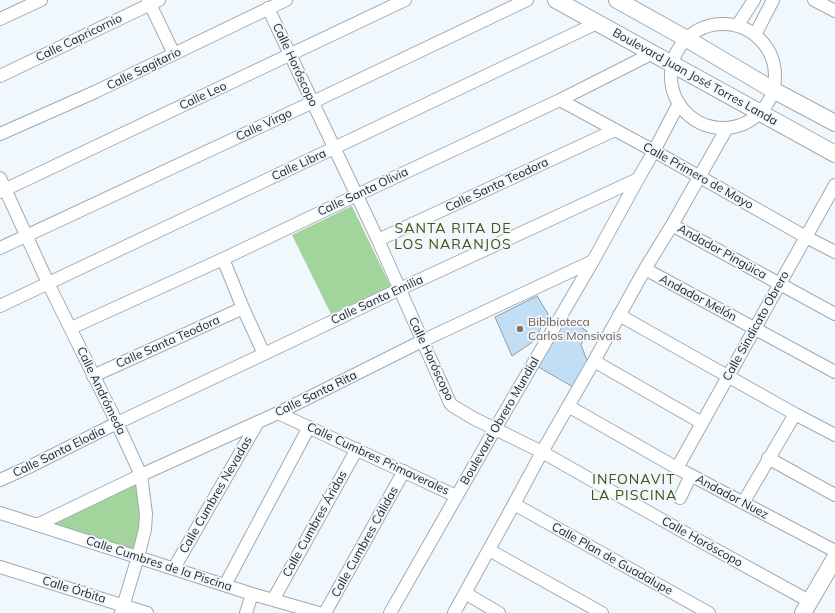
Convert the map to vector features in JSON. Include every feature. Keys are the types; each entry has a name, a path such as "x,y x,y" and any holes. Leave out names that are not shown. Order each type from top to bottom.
{"main road":[{"name":"Boulevard Juan José Torres Landa","path":"556,0 835,154"},
{"path":"617,0 835,124"},
{"path":"806,607 835,558"}],"street":[{"path":"0,19 41,0"},
{"name":"Calle Sagitario","path":"0,134 95,92 286,0"},
{"name":"Calle Leo","path":"2,187 290,55 405,0"},
{"name":"Calle Virgo","path":"0,248 527,0"},
{"path":"738,26 754,0"},
{"path":"755,35 773,0"},
{"path":"814,0 835,12"},
{"path":"152,1 174,54"},
{"name":"Calle Capricornio","path":"0,76 152,1"},
{"name":"Calle Horóscopo","path":"268,8 378,240 450,403 457,409 473,418 542,452 680,530 806,607"},
{"name":"Calle Libra","path":"0,306 597,23"},
{"path":"724,24 738,26 755,35 763,43 770,54 774,66 775,78 773,90 768,102 760,113 745,124 727,128 712,127 699,122 688,114 679,103 674,94 672,84 671,74 673,64 676,54 681,46 687,39 698,31 710,26 724,24"},
{"name":"Calle Santa Olivia","path":"71,328 223,259 560,100 653,53"},
{"name":"Calle Primero de Mayo","path":"560,100 835,252"},
{"name":"Boulevard Obrero Mundial","path":"390,613 456,496 593,261 654,152 679,103"},
{"path":"454,613 542,452 645,269 672,225 727,128"},
{"name":"Calle Santa Teodora","path":"378,240 616,130"},
{"name":"Calle Santa Emilia","path":"117,423 400,289 638,179"},
{"name":"Calle Sindicato Obrero","path":"677,468 835,185"},
{"name":"Calle Andrómeda","path":"2,187 141,475 146,514 145,529 122,609"},
{"name":"Andador Pingüica","path":"672,225 835,314"},
{"path":"223,259 264,354"},
{"name":"Calle Santa Rita","path":"37,525 141,475 258,422 422,341 593,261"},
{"name":"Andador Melón","path":"645,269 835,372"},
{"name":"Calle Santa Teodora","path":"93,376 243,308"},
{"path":"619,316 835,435"},
{"path":"594,361 702,422"},
{"name":"Andador Nuez","path":"568,406 677,468 835,551"},
{"name":"Calle Cumbres Primaverales","path":"278,412 456,496"},
{"path":"743,503 795,414"},
{"name":"Calle Cumbres Nevadas","path":"174,568 258,422"},
{"name":"Calle Santa Elodia","path":"0,480 117,423"},
{"path":"224,585 309,427"},
{"name":"Calle Cumbres Áridas","path":"273,600 357,449"},
{"path":"768,458 835,495"},
{"name":"Calle Cumbres Cálidas","path":"325,613 404,471"},
{"path":"680,498 691,475"},
{"name":"Calle Plan de Guadalupe","path":"514,504 710,613"},
{"name":"Calle Cumbres de la Piscina","path":"0,513 252,594 319,613"},
{"path":"489,550 602,613"},
{"name":"Calle Órbita","path":"0,567 122,609 147,613"},
{"path":"465,593 499,613"},
{"path":"246,613 252,594"}],"green space":[{"path":"352,206 391,287 331,314 292,235"},
{"path":"138,479 144,509 135,551 46,524"}],"building":[{"name":"Biblbioteca Carlos Monsivais","path":"537,296 548,314 534,341 512,356 495,317"},
{"path":"565,317 587,331 581,345 588,363 573,387 535,365"}],"place":[{"name":"Biblbioteca Carlos Monsivais","path":"520,329"}],"district":[{"name":"SANTA RITA DE LOS NARANJOS","path":"453,238"},
{"name":"INFONAVIT LA PISCINA","path":"634,488"}]}
